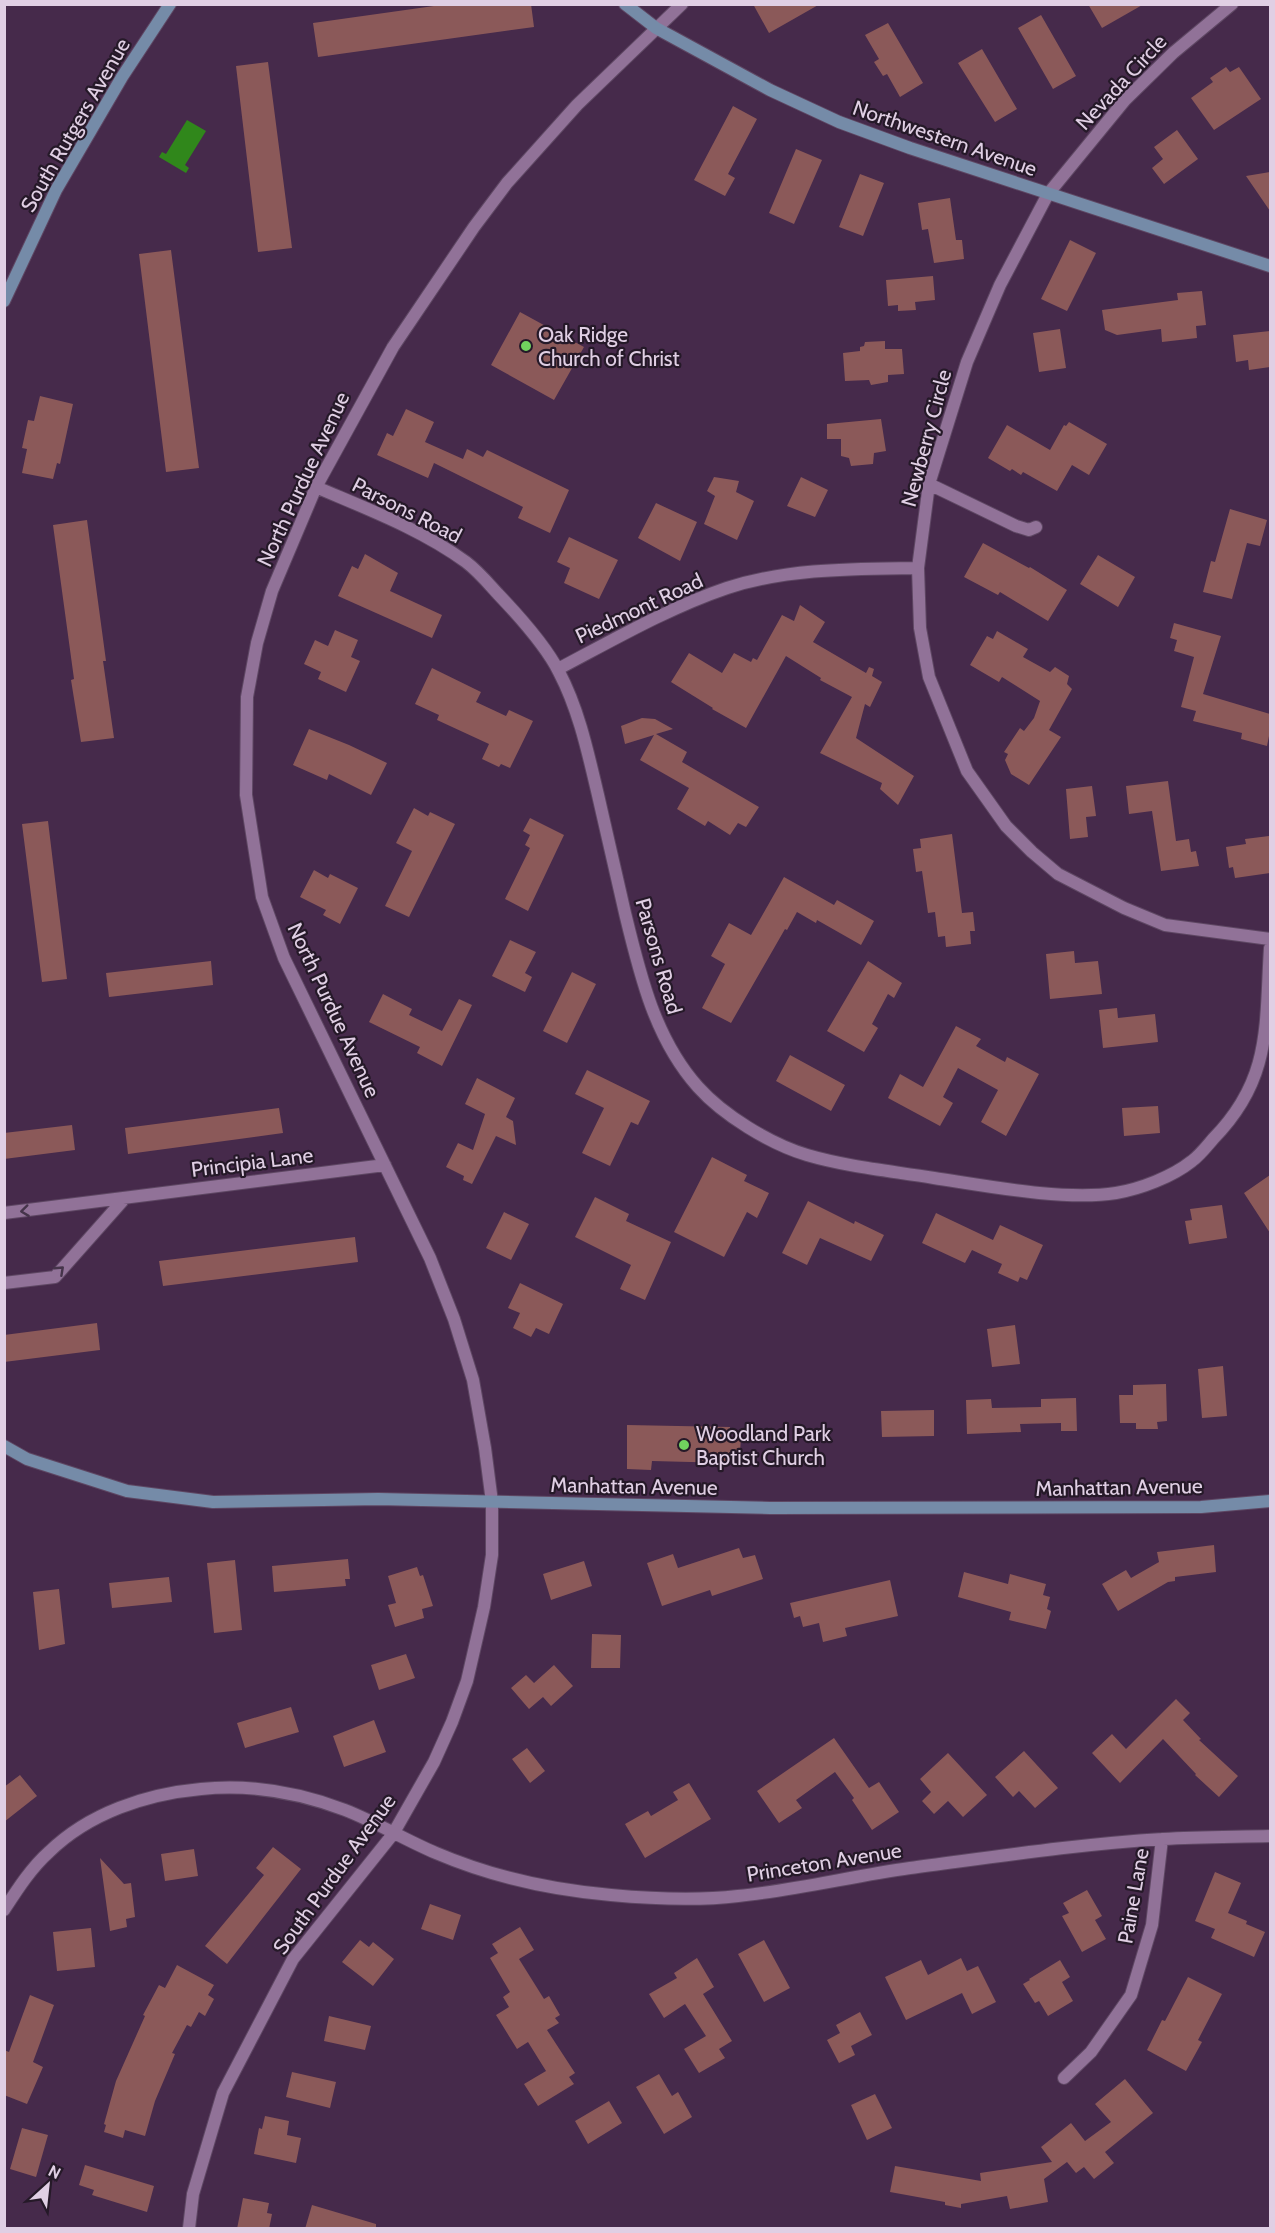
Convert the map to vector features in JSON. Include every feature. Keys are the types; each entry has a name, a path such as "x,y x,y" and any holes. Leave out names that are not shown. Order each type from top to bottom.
{"street":[{"name":"South Rutgers Avenue","path":"4,301 56,190 122,77 170,4"},
{"name":"Northwestern Avenue","path":"625,4 656,28 770,90 839,122 1048,194 1270,266"},
{"name":"North Purdue Avenue","path":"492,1502 473,1380 454,1319 430,1258 284,958 262,897 246,795 247,697 256,643 272,591 316,487 393,346 474,227 507,183 577,105 682,4"},
{"name":"Nevada Circle","path":"1048,194 1125,100 1173,53 1232,4"},
{"name":"Newberry Circle","path":"1048,194 1000,285 967,362 929,484 918,568 920,628 929,677 967,771 1006,826 1058,874 1124,908 1165,925 1270,939"},
{"path":"929,484 1016,526 1029,530 1036,527"},
{"name":"Parsons Road","path":"316,487 397,522 469,564 516,613 558,669 576,711 588,753 639,974 663,1036 695,1084 707,1097 768,1139 805,1155 947,1180 1063,1194 1112,1193 1145,1186 1191,1162 1231,1121 1247,1096 1264,1046 1270,948"},
{"name":"Piedmont Road","path":"558,669 668,612 728,588 777,576 826,570 918,568"},
{"name":"Principia Lane","path":"4,1213 385,1165"},
{"path":"4,1283 56,1277 125,1198"},
{"name":"Manhattan Avenue","path":"4,1446 27,1459 127,1491 213,1502 378,1499 794,1508 1201,1507 1270,1501"},
{"name":"South Purdue Avenue","path":"189,2229 193,2194 223,2093 293,1959 393,1834 434,1762 452,1722 467,1681 486,1596 492,1555 492,1502"},
{"name":"Princeton Avenue","path":"4,1911 33,1869 49,1851 82,1826 130,1803 203,1788 243,1789 305,1797 348,1811 438,1854 489,1872 553,1887 607,1895 665,1899 740,1896 907,1868 1162,1839 1270,1836"},
{"name":"Paine Lane","path":"1065,2078 1091,2052 1131,1995 1152,1925 1162,1839"}],"shaded area":[{"path":"187,120 206,131 185,165 189,168 186,173 159,157 162,152 166,154"}],"building":[{"path":"448,4 531,4 534,27 318,57 313,23"},
{"path":"753,4 820,4 769,33"},
{"path":"1088,4 1144,4 1102,28"},
{"path":"1041,15 1076,76 1053,89 1018,28"},
{"path":"888,23 923,83 900,97 887,74 883,76 874,62 879,59 865,35"},
{"path":"982,49 1017,109 995,122 958,63"},
{"path":"268,62 292,248 258,252 236,66"},
{"path":"1226,67 1230,72 1239,67 1261,99 1214,130 1191,98 1213,82 1210,78"},
{"path":"733,106 757,119 728,174 735,178 725,196 694,180"},
{"path":"1177,130 1198,159 1164,184 1152,168 1163,159 1154,147"},
{"path":"796,149 822,160 794,224 769,213"},
{"path":"1270,172 1270,211 1246,176"},
{"path":"860,174 884,183 863,236 839,227"},
{"path":"950,198 956,240 962,240 964,259 934,263 928,229 922,230 918,203"},
{"path":"1070,240 1096,253 1067,311 1041,299"},
{"path":"171,250 199,468 166,472 139,254"},
{"path":"933,276 935,300 915,302 916,310 898,311 898,305 888,306 886,280"},
{"path":"1202,291 1206,325 1196,326 1197,338 1162,342 1161,329 1117,335 1105,330 1102,310 1178,300 1177,293"},
{"path":"520,312 584,347 554,400 491,365"},
{"path":"1060,329 1066,368 1039,372 1033,333"},
{"path":"1270,331 1270,367 1249,370 1248,360 1236,362 1233,335"},
{"path":"885,341 885,349 902,349 904,374 888,375 888,382 871,385 869,380 845,381 843,353 860,351 860,347 864,346 865,342"},
{"path":"40,396 73,404 60,464 57,463 53,479 22,473 27,449 22,448 28,420 34,421"},
{"path":"406,409 434,422 425,442 463,459 467,449 483,457 487,450 569,490 550,533 518,518 523,507 434,463 428,478 377,455 387,433 393,436"},
{"path":"881,419 886,451 874,453 873,464 851,466 849,458 841,456 841,439 827,439 827,424"},
{"path":"1069,422 1107,444 1089,475 1072,465 1057,491 1023,472 1021,475 1012,469 1010,471 988,458 1007,425 1050,450 1064,425 1066,426"},
{"path":"714,477 739,481 736,492 754,501 737,540 704,524 715,496 707,491"},
{"path":"801,477 828,490 815,517 787,506"},
{"path":"656,503 697,522 680,561 638,538"},
{"path":"1230,509 1267,520 1260,546 1247,543 1232,599 1203,592 1211,561 1215,562"},
{"path":"87,520 114,738 81,742 71,680 74,679 53,525"},
{"path":"569,537 618,560 599,599 564,583 570,568 557,562"},
{"path":"983,543 1030,567 1067,590 1048,621 1000,592 998,595 964,577"},
{"path":"365,554 398,573 390,591 442,615 432,638 338,596 352,566 358,569"},
{"path":"1098,555 1135,577 1118,607 1080,584"},
{"path":"800,605 825,622 813,642 866,673 869,667 874,669 872,676 882,682 870,707 865,704 856,738 914,776 898,805 880,789 882,783 820,753 852,697 820,680 821,678 786,656 746,728 671,682 689,653 722,673 734,653 751,662 753,658 757,660 782,615 794,621"},
{"path":"1174,623 1221,636 1203,694 1270,714 1267,746 1241,739 1242,733 1193,721 1196,711 1181,707 1194,657 1174,651 1177,640 1170,638"},
{"path":"335,630 358,640 351,657 360,661 346,692 318,679 321,672 304,664 315,640 328,646"},
{"path":"997,631 1028,649 1023,657 1050,672 1055,667 1069,676 1067,684 1072,689 1049,730 1061,737 1029,785 1011,774 1005,760 1008,754 1004,752 1020,728 1024,731 1034,718 1040,701 1002,677 999,682 970,665 987,636 993,639"},
{"path":"432,668 481,692 476,702 506,716 509,710 533,721 510,768 501,764 499,767 482,759 489,744 437,720 439,715 415,704"},
{"path":"642,718 655,719 673,729 656,734 687,752 682,762 759,807 746,827 738,823 730,835 708,821 705,826 677,809 689,788 640,760 654,735 625,744 621,726"},
{"path":"309,729 387,763 371,795 329,774 327,780 293,765"},
{"path":"1168,781 1176,841 1189,839 1191,852 1196,851 1199,866 1161,871 1152,811 1129,814 1126,786"},
{"path":"1092,786 1096,816 1086,817 1088,837 1070,839 1066,789"},
{"path":"414,808 428,816 430,812 455,824 409,917 385,906 412,851 396,843"},
{"path":"530,818 564,835 528,911 505,899 530,848 525,845 530,835 523,831"},
{"path":"48,821 67,979 42,982 22,824"},
{"path":"952,834 962,913 973,912 975,931 970,931 971,944 946,947 945,936 938,937 935,912 928,913 922,871 916,872 913,849 921,848 920,839"},
{"path":"1269,836 1270,873 1235,878 1233,867 1229,868 1226,847 1246,844 1245,839"},
{"path":"314,870 328,878 330,874 358,888 340,924 323,915 326,910 300,897"},
{"path":"784,877 834,905 837,900 874,921 861,945 817,920 816,923 797,912 731,1023 702,1008 725,964 711,956 729,923 751,935"},
{"path":"510,940 536,952 525,973 532,977 525,992 492,976"},
{"path":"1074,951 1075,963 1098,961 1102,994 1050,999 1046,954"},
{"path":"211,961 213,985 109,997 106,973"},
{"path":"868,961 902,983 894,998 888,994 872,1024 878,1028 864,1052 827,1031"},
{"path":"572,972 596,984 567,1043 543,1031"},
{"path":"383,994 412,1009 409,1015 442,1031 459,999 472,1005 442,1066 417,1053 420,1047 369,1022"},
{"path":"1117,1008 1118,1018 1155,1014 1158,1042 1103,1048 1099,1010"},
{"path":"956,1026 981,1039 976,1046 1005,1062 1007,1057 1039,1074 1006,1136 981,1122 998,1090 958,1068 943,1097 953,1103 940,1126 888,1098 900,1074 923,1087"},
{"path":"790,1055 845,1085 831,1111 776,1081"},
{"path":"587,1070 650,1101 638,1125 631,1122 610,1166 582,1153 604,1108 575,1094"},
{"path":"477,1078 515,1098 506,1117 513,1121 516,1145 496,1136 472,1184 463,1180 464,1176 446,1167 458,1143 473,1150 485,1114 465,1104"},
{"path":"1158,1106 1160,1133 1124,1136 1122,1108"},
{"path":"279,1108 283,1133 128,1154 125,1128"},
{"path":"72,1125 75,1150 4,1159 4,1133"},
{"path":"712,1157 747,1175 744,1181 769,1193 757,1218 747,1212 724,1257 674,1232"},
{"path":"1270,1175 1270,1233 1244,1193"},
{"path":"595,1197 629,1214 626,1221 671,1242 645,1300 620,1289 631,1265 575,1237"},
{"path":"808,1201 854,1224 855,1221 884,1235 871,1261 820,1238 807,1265 782,1253"},
{"path":"1222,1205 1227,1238 1189,1244 1185,1221 1192,1220 1190,1209"},
{"path":"504,1212 529,1224 511,1260 486,1248"},
{"path":"936,1213 993,1240 1000,1225 1043,1245 1027,1280 1020,1277 1018,1282 998,1273 1002,1264 972,1250 965,1263 922,1243"},
{"path":"355,1237 358,1262 163,1286 159,1261"},
{"path":"520,1283 563,1304 549,1334 536,1328 531,1337 513,1328 520,1313 508,1308"},
{"path":"97,1323 100,1350 4,1362 4,1335"},
{"path":"1015,1325 1020,1364 992,1367 987,1329"},
{"path":"1223,1366 1227,1416 1202,1418 1198,1369"},
{"path":"1166,1384 1167,1421 1157,1422 1158,1429 1136,1429 1136,1423 1120,1423 1119,1395 1133,1395 1133,1385"},
{"path":"1076,1398 1077,1431 1061,1431 1061,1423 1020,1424 1021,1432 967,1434 966,1400 991,1399 992,1408 1041,1407 1041,1399"},
{"path":"934,1410 934,1436 882,1437 881,1411"},
{"name":"Woodland Park Baptist Church","path":"627,1425 730,1427 730,1437 741,1437 740,1453 729,1453 729,1463 652,1461 651,1470 627,1469"},
{"path":"1214,1545 1216,1572 1175,1577 1175,1581 1168,1582 1118,1611 1102,1584 1126,1570 1131,1578 1159,1562 1157,1552"},
{"path":"739,1548 743,1558 755,1555 763,1579 712,1596 710,1590 662,1606 647,1563 673,1554 678,1568"},
{"path":"348,1559 350,1579 345,1579 346,1586 274,1592 272,1566"},
{"path":"235,1560 242,1630 214,1633 207,1563"},
{"path":"584,1561 592,1586 551,1600 543,1574"},
{"path":"417,1567 420,1576 423,1575 433,1606 422,1609 424,1618 395,1627 388,1605 396,1603 388,1576"},
{"path":"964,1572 1008,1584 1010,1574 1046,1584 1043,1595 1050,1597 1047,1609 1051,1611 1046,1629 1009,1620 1011,1612 958,1597"},
{"path":"169,1577 172,1602 112,1608 109,1583"},
{"path":"890,1580 898,1616 845,1628 847,1636 823,1642 819,1623 803,1627 800,1616 794,1618 790,1603"},
{"path":"59,1589 65,1644 39,1650 33,1592"},
{"path":"592,1634 621,1635 620,1668 591,1668"},
{"path":"406,1654 415,1678 379,1690 371,1665"},
{"path":"554,1665 573,1686 551,1706 543,1697 529,1709 511,1688 526,1675 534,1683"},
{"path":"1176,1699 1190,1713 1183,1720 1201,1739 1199,1740 1238,1776 1219,1797 1195,1775 1163,1739 1120,1783 1092,1753 1112,1734 1126,1749"},
{"path":"291,1707 299,1732 245,1748 237,1723"},
{"path":"374,1720 386,1752 344,1767 333,1736"},
{"path":"834,1738 869,1788 879,1782 899,1812 872,1830 852,1800 854,1798 835,1772 796,1800 802,1808 779,1823 757,1791"},
{"path":"527,1748 545,1771 530,1783 512,1759"},
{"path":"1024,1751 1058,1788 1035,1808 1019,1791 1013,1797 995,1777"},
{"path":"948,1753 987,1795 963,1817 948,1801 934,1814 922,1801 931,1792 920,1779"},
{"path":"20,1775 37,1796 4,1822 4,1787"},
{"path":"689,1783 711,1819 645,1858 625,1824 648,1811 651,1816 678,1800 673,1792"},
{"path":"273,1847 301,1869 227,1964 205,1946 264,1875 256,1868"},
{"path":"194,1849 198,1876 165,1881 161,1854"},
{"path":"100,1858 124,1884 131,1883 135,1917 126,1919 127,1927 110,1931"},
{"path":"1215,1872 1241,1883 1228,1913 1265,1932 1254,1957 1211,1938 1215,1929 1195,1921"},
{"path":"1087,1890 1102,1916 1095,1920 1106,1939 1082,1952 1062,1916 1069,1913 1063,1903"},
{"path":"430,1904 461,1915 453,1940 421,1929"},
{"path":"520,1927 534,1950 519,1959 544,1999 549,1996 560,2015 555,2018 559,2023 547,2030 575,2073 569,2077 574,2084 538,2106 524,2084 546,2071 528,2042 517,2049 496,2015 509,2007 503,1997 510,1992 490,1958 498,1953 492,1944"},
{"path":"91,1928 95,1967 57,1971 53,1932"},
{"path":"360,1940 369,1947 373,1942 394,1959 373,1986 342,1962"},
{"path":"764,1940 790,1988 764,2002 738,1954"},
{"path":"697,1958 714,1987 703,1994 732,2041 719,2049 725,2058 699,2073 684,2049 706,2036 685,2004 664,2018 649,1994 677,1978 674,1973"},
{"path":"961,1958 967,1971 978,1966 996,2002 972,2014 962,1993 906,2020 885,1977 921,1960 928,1975"},
{"path":"1060,1960 1070,1977 1062,1982 1073,2001 1048,2016 1039,2001 1035,2003 1023,1984"},
{"path":"177,1965 214,1985 208,1995 214,1999 205,2016 199,2012 191,2027 187,2025 172,2053 175,2054 155,2101 145,2136 125,2130 123,2138 104,2132 106,2125 104,2124 116,2081 145,2016 143,2015 159,1985 165,1988"},
{"path":"1188,1977 1222,1994 1198,2040 1202,2042 1186,2071 1147,2050"},
{"path":"30,1995 54,2005 33,2062 43,2067 27,2104 4,2095 4,2050 9,2052"},
{"path":"860,2012 872,2035 851,2046 855,2055 839,2063 827,2040 840,2033 836,2025"},
{"path":"329,2016 371,2026 365,2050 324,2041"},
{"path":"292,2072 336,2082 330,2108 286,2097"},
{"path":"659,2074 672,2096 678,2092 692,2117 664,2134 636,2087"},
{"path":"1125,2079 1153,2113 1105,2152 1114,2163 1094,2179 1084,2167 1076,2173 1067,2162 1044,2179 1048,2202 1010,2209 1007,2196 961,2204 961,2208 945,2205 945,2202 890,2192 895,2166 981,2181 980,2173 1052,2162 1041,2147 1071,2123 1085,2141 1111,2122 1095,2104"},
{"path":"875,2094 892,2128 867,2140 851,2105"},
{"path":"609,2101 622,2123 588,2144 575,2121"},
{"path":"265,2116 289,2121 287,2135 301,2138 296,2163 254,2154 259,2128 262,2129"},
{"path":"22,2128 48,2135 36,2177 10,2169"},
{"path":"85,2165 154,2186 147,2212 92,2195 94,2190 79,2185"},
{"path":"243,2198 269,2203 267,2213 272,2214 269,2229 237,2229"},
{"path":"312,2205 376,2224 376,2229 305,2229"}],"place":[{"name":"Oak Ridge Church of Christ","path":"526,346"},
{"name":"Woodland Park Baptist Church","path":"684,1445"}]}
